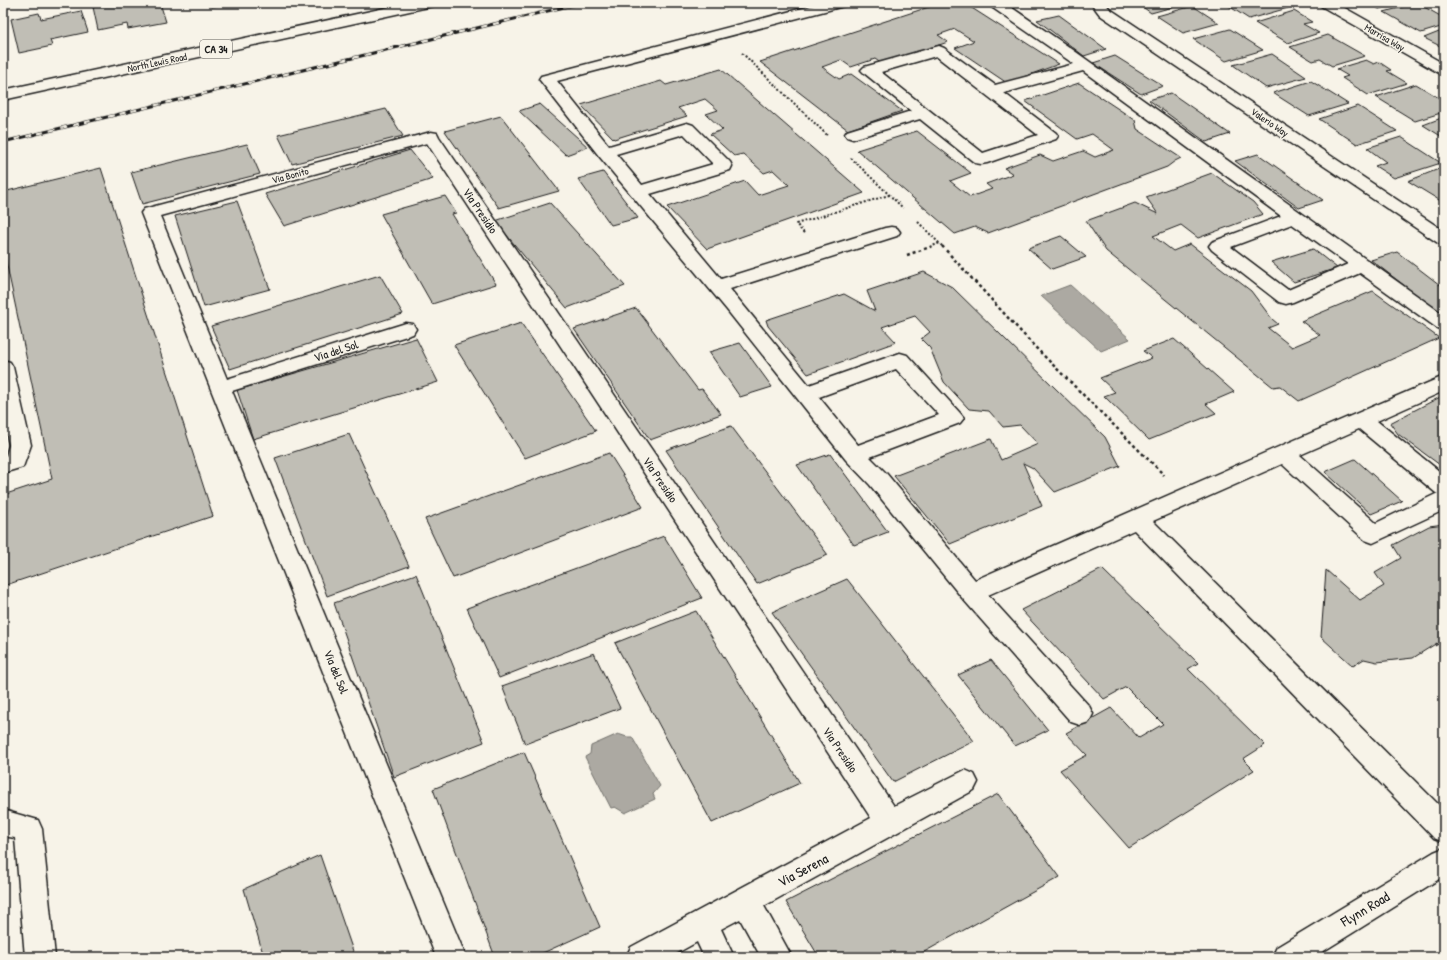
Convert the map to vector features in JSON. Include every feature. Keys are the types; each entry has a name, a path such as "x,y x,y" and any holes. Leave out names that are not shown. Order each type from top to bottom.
{"street":[{"name":"North Lewis Road","path":"3,95 428,3"},
{"path":"839,3 547,79 605,152 718,286 854,455 878,479 971,592 1080,714"},
{"path":"995,3 1209,154 1294,217 1444,324"},
{"name":"Valerio Way","path":"1098,3 1105,12 1444,239"},
{"name":"Marrisa Way","path":"1326,3 1444,70"},
{"path":"939,51 992,91 1050,136 981,158 869,70 939,51"},
{"path":"992,91 1085,66"},
{"path":"853,134 923,113"},
{"path":"605,152 687,128 724,166 639,192"},
{"name":"Via Bonito","path":"150,213 431,137"},
{"name":"Via Presidio","path":"431,137 890,823"},
{"name":"Via del Sol","path":"150,213 451,957"},
{"path":"1294,217 1218,246 1286,298 1363,265"},
{"path":"718,286 892,232"},
{"name":"Via del Sol","path":"220,388 406,329"},
{"path":"805,394 900,360 953,418 854,455"},
{"path":"3,367 20,445 15,461 3,465"},
{"path":"971,592 1444,383"},
{"path":"1361,420 1444,487"},
{"path":"1284,454 1373,534 1444,500"},
{"path":"1137,519 1444,829"},
{"name":"Via Serena","path":"641,957 965,782"},
{"path":"3,823 28,828 40,957"},
{"name":"Flynn Road","path":"1287,957 1444,862"},
{"path":"745,901 777,957"},
{"path":"703,923 720,957"}],"path":[{"path":"721,34 832,140"},
{"path":"849,156 906,211"},
{"path":"917,222 940,243 1035,348 1186,497"}],"shaded area":[{"path":"1070,285 1130,339 1101,351 1041,296"},
{"path":"618,734 632,737 660,786 653,794 655,799 625,813 615,807 611,808 585,757 590,754 591,746"}],"building":[{"path":"116,3 160,3 166,22 128,29 127,24 98,30 93,7"},
{"path":"208,3 229,3 211,7"},
{"path":"941,3 964,3 1059,64 1007,83 955,48 974,41 955,29 938,35 948,42 882,64 875,59 851,67 841,60 822,67 839,79 851,74 902,111 848,130 760,62"},
{"path":"1137,3 1187,3 1151,13"},
{"path":"1224,3 1280,3 1288,8 1249,19"},
{"path":"1369,3 1399,3 1379,9"},
{"path":"1417,3 1444,18 1444,26 1421,33 1384,12"},
{"path":"1193,6 1219,23 1183,33 1157,16"},
{"path":"81,11 88,32 50,40 52,46 19,53 11,19 39,13 41,19"},
{"path":"1294,11 1312,22 1303,24 1319,33 1288,43 1255,23"},
{"path":"1059,15 1106,49 1084,56 1037,20"},
{"path":"1230,29 1263,50 1226,61 1193,39"},
{"path":"1444,30 1444,48 1424,38"},
{"path":"1328,35 1365,56 1332,66 1320,59 1313,61 1290,47"},
{"path":"1272,54 1306,77 1266,88 1233,65"},
{"path":"1115,56 1163,86 1141,94 1093,63"},
{"path":"1366,60 1374,64 1379,62 1391,70 1387,71 1407,83 1368,95 1342,78 1348,76 1336,69"},
{"path":"721,69 864,193 707,249 667,207 745,181 758,195 789,185 773,170 764,173 743,154 734,156 710,134 723,130 706,114 718,110 705,99 678,108 687,116 614,139 581,105 661,81 666,85"},
{"path":"1311,81 1348,104 1309,116 1273,93"},
{"path":"1079,83 1135,120 1137,129 1181,158 1167,167 988,233 975,227 955,234 857,150 917,131 971,173 950,181 970,197 992,189 986,184 1013,174 1004,168 1040,155 1053,161 1083,151 1095,157 1114,150 1092,134 1077,139 1025,101"},
{"path":"1416,84 1444,101 1444,112 1415,121 1376,97"},
{"path":"1171,93 1230,134 1206,142 1149,100"},
{"path":"540,104 588,147 566,155 519,111"},
{"path":"1358,106 1397,131 1357,144 1319,119"},
{"path":"386,109 403,136 292,164 278,135"},
{"path":"501,116 559,191 499,208 445,131"},
{"path":"1444,117 1444,138 1423,125"},
{"path":"1401,137 1441,163 1394,178 1375,166 1386,162 1367,148"},
{"path":"247,144 260,174 142,204 131,172"},
{"path":"410,150 433,179 284,226 265,194"},
{"path":"1258,154 1323,200 1299,208 1235,161"},
{"path":"1444,167 1444,203 1408,181"},
{"path":"101,168 213,516 3,586 3,495 52,479 3,247 3,192"},
{"path":"603,172 638,218 611,225 578,179"},
{"path":"1212,173 1253,202 1263,214 1198,238 1181,225 1153,236 1173,251 1190,244 1251,291 1272,319 1278,324 1268,328 1292,347 1320,335 1301,321 1373,291 1439,338 1299,401 1280,386 1273,387 1106,251 1086,221 1135,203 1158,214 1146,197"},
{"path":"445,196 456,213 452,214 496,284 432,304 381,214"},
{"path":"237,201 270,289 204,307 175,216"},
{"path":"550,203 625,286 567,308 495,221"},
{"path":"1061,236 1086,257 1052,269 1028,248"},
{"path":"1313,249 1337,268 1294,282 1271,262"},
{"path":"1397,252 1444,288 1444,316 1371,260"},
{"path":"924,272 952,287 1105,437 1120,466 1055,492 1033,468 1023,463 1042,506 950,544 894,476 991,439 1001,460 1038,444 1020,425 1003,427 989,411 969,409 944,382 930,348 921,339 930,332 915,316 882,327 896,342 808,374 768,326 766,320 844,294 875,311 867,291"},
{"path":"380,275 403,314 230,369 211,326"},
{"path":"636,308 698,390 702,389 721,414 650,440 574,329"},
{"path":"521,323 596,431 525,458 454,345"},
{"path":"416,338 438,382 253,439 237,390"},
{"path":"1174,339 1234,392 1206,404 1216,413 1149,440 1104,396 1115,392 1100,378 1152,358 1143,351"},
{"path":"740,343 772,387 740,397 709,352"},
{"path":"1444,395 1444,468 1398,434 1390,423"},
{"path":"731,426 828,555 757,584 666,450"},
{"path":"349,434 409,566 327,596 275,458"},
{"path":"609,453 643,507 453,578 425,519"},
{"path":"830,454 888,532 854,545 797,465"},
{"path":"1355,459 1402,501 1371,514 1325,472"},
{"path":"1444,524 1444,641 1435,646 1437,643 1413,658 1377,662 1364,659 1353,666 1321,637 1326,570 1360,600 1384,586 1375,573 1401,558 1393,545 1429,526"},
{"path":"664,536 702,598 499,678 467,608"},
{"path":"1102,569 1198,663 1188,669 1265,745 1243,759 1254,770 1129,848 1060,770 1087,755 1066,733 1111,708 1139,738 1163,724 1126,687 1104,699 1021,610"},
{"path":"416,574 484,742 394,777 334,603"},
{"path":"847,579 974,741 893,782 772,612"},
{"path":"696,611 800,783 712,823 615,643"},
{"path":"594,653 620,708 525,744 502,686"},
{"path":"991,660 1048,730 1015,746 958,675"},
{"path":"524,752 600,927 534,957 495,957 433,789"},
{"path":"998,794 1060,877 915,957 819,957 786,902"},
{"path":"320,855 355,957 264,957 244,889"}],"railway":[{"path":"3,142 581,3"}]}
